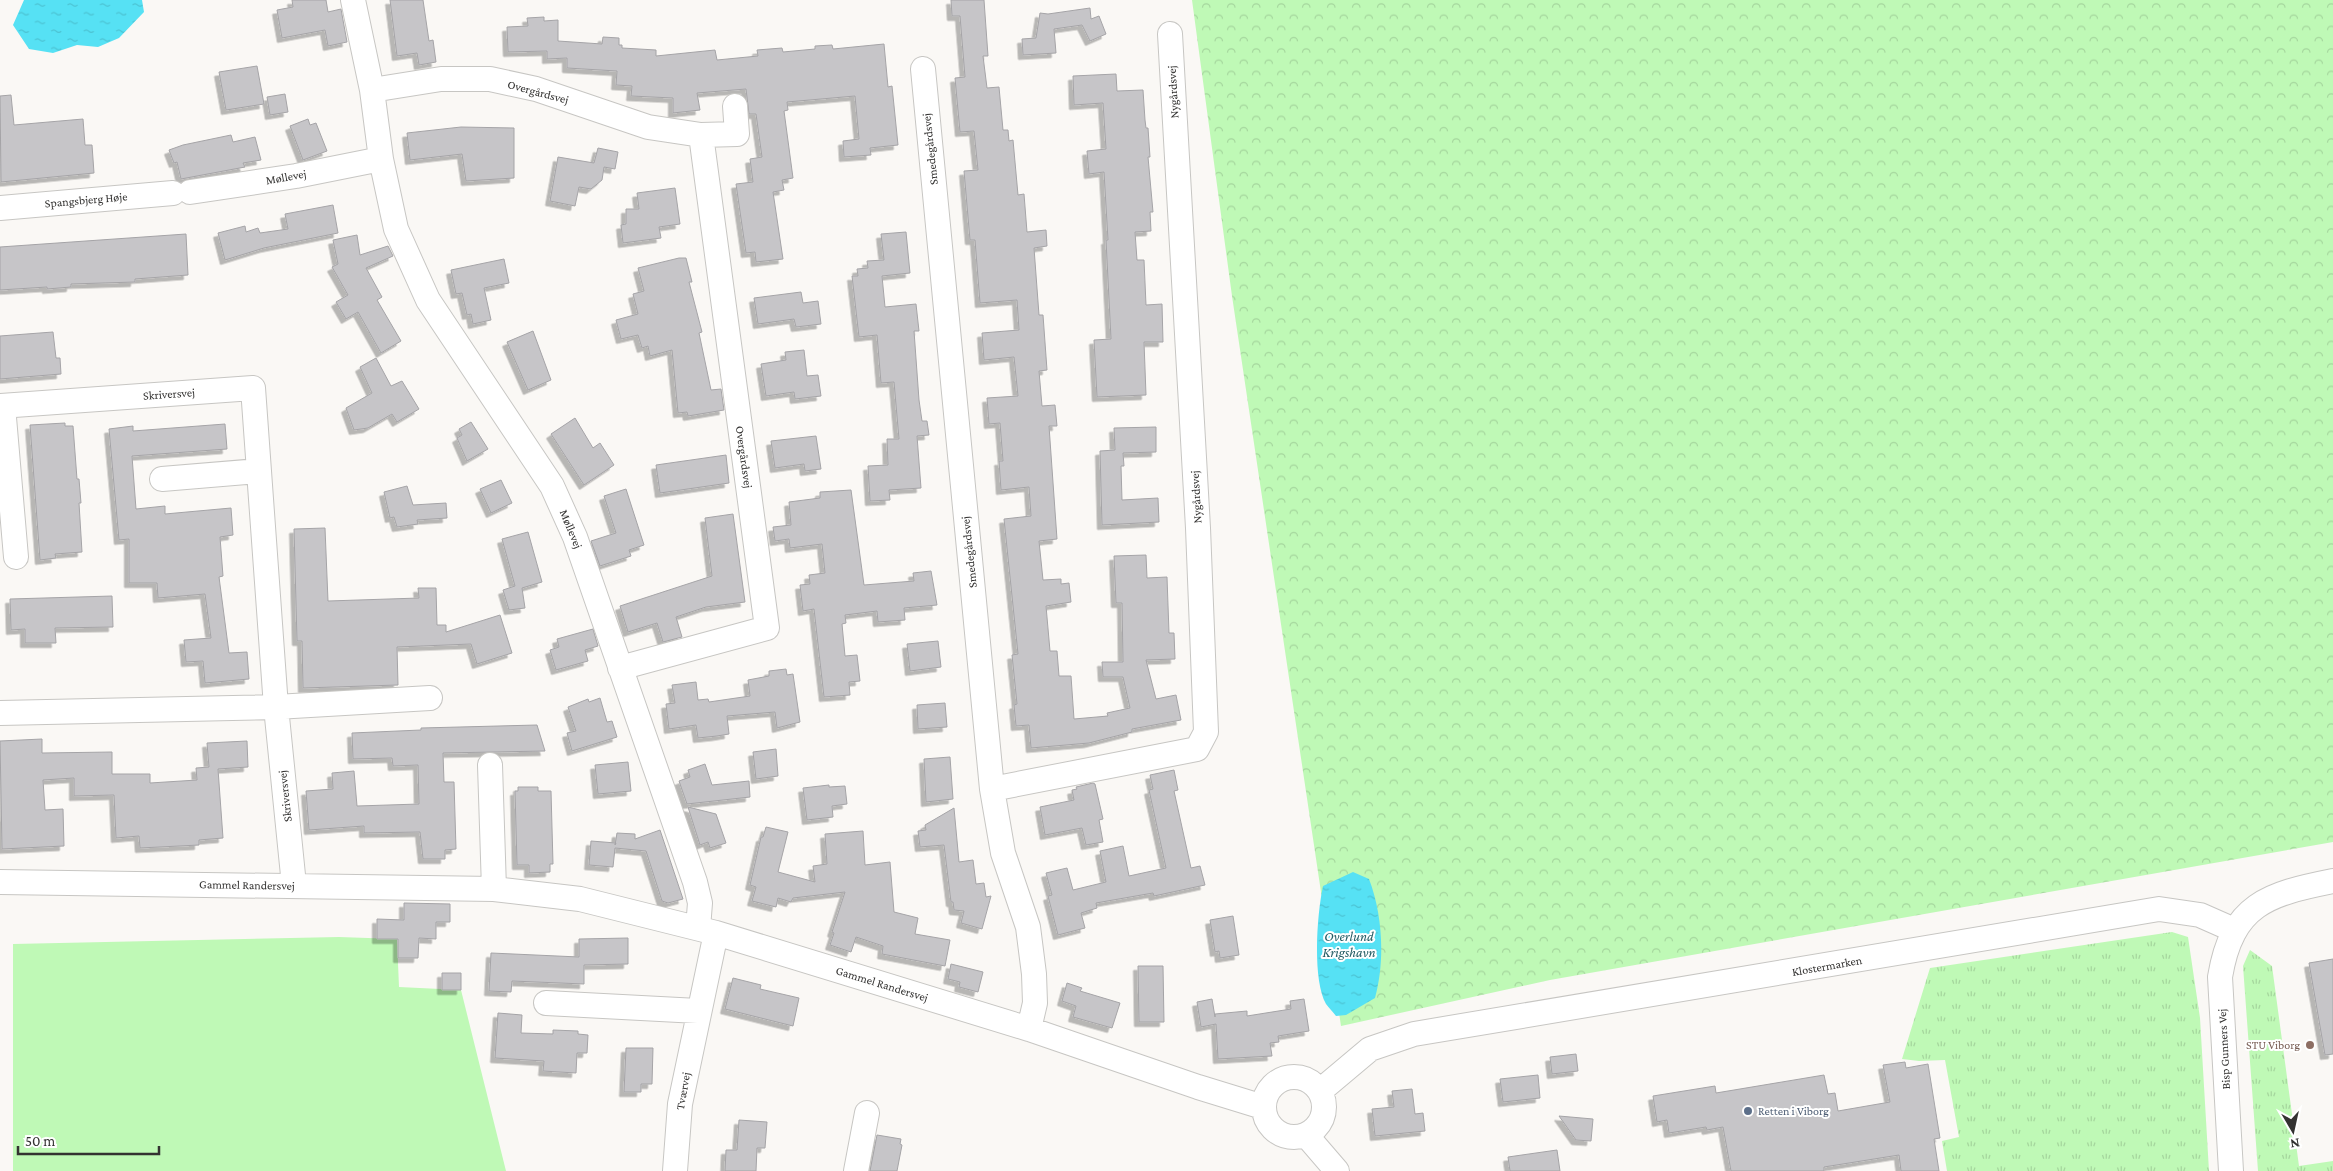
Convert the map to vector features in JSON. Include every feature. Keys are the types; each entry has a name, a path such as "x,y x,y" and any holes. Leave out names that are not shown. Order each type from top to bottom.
{"street":[{"name":"Møllevej","path":"353,0 372,90 381,159 396,229 428,300 552,486 575,537 695,882 707,931"},
{"name":"Nygårdsvej","path":"992,789 1197,749 1206,732 1197,518 1170,34"},
{"name":"Smedegårdsvej","path":"923,69 992,789 1003,853 1028,927 1034,974 1035,1003 1029,1029"},
{"name":"Overgårdsvej","path":"372,90 441,79 490,79 536,89 648,127 701,135 737,134 735,106"},
{"name":"Overgårdsvej","path":"620,668 767,628 701,135"},
{"name":"Møllevej","path":"181,193 296,176 381,159"},
{"name":"Spangsbjerg Høje","path":"0,208 181,193"},
{"name":"Skriversvej","path":"16,557 2,406 253,388 276,707 294,885"},
{"path":"162,479 258,471"},
{"path":"0,713 276,707 430,698"},
{"path":"490,765 494,889"},
{"path":"2234,930 2258,904 2269,898 2294,889 2333,881"},
{"name":"Gammel Randersvej","path":"0,882 494,889 580,899 707,931 1029,1029 1198,1087 1263,1106"},
{"name":"Klostermarken","path":"1320,1092 1370,1049 1414,1034 2159,909 2205,917 2234,930"},
{"name":"Bisp Gunners Vej","path":"2230,1171 2220,977 2224,953 2234,930"},
{"name":"Tværvej","path":"675,1171 680,1104 698,1011 707,931"},
{"path":"546,1003 698,1011"},
{"path":"1292,1077 1306,1079 1320,1092 1325,1106 1324,1114 1319,1126 1306,1136 1291,1138 1283,1136 1272,1128 1266,1120 1263,1106 1270,1089 1283,1079 1292,1077"},
{"path":"856,1171 867,1113"},
{"path":"1306,1136 1337,1171"}],"green space":[{"path":"1192,0 2333,0 2333,842 1550,980 1341,1026 1232,296"},
{"path":"2172,932 2188,937 2200,1018 2209,1171 1947,1171 1942,1141 1959,1137 1945,1060 1919,1061 1902,1059 1930,968"},
{"path":"339,937 397,939 399,987 461,990 506,1171 13,1171 13,944"},
{"path":"2250,950 2272,966 2299,1166 2333,1161 2333,1171 2258,1171 2243,966"}],"water":[{"path":"24,0 142,0 144,12 119,38 98,47 77,45 53,53 29,49 13,25"},
{"name":"Overlund Krigshavn","path":"1353,872 1369,879 1374,893 1380,923 1380,969 1375,998 1346,1015 1336,1016 1326,1004 1319,979 1317,946 1319,913 1323,886"}],"building":[{"path":"292,0 326,0 328,12 341,9 347,42 328,46 325,30 282,38 277,10 293,7"},
{"path":"390,0 423,0 429,41 433,40 436,62 419,65 417,53 397,56"},
{"path":"951,0 984,0 988,56 983,56 987,88 999,87 1003,130 1008,130 1009,141 1013,140 1018,195 1024,194 1027,232 1046,230 1047,246 1034,248 1039,315 1043,315 1047,370 1039,371 1042,406 1055,405 1057,426 1049,426 1057,539 1039,541 1043,580 1061,579 1061,584 1069,583 1071,602 1046,606 1050,651 1057,651 1059,676 1071,676 1074,719 1108,716 1107,713 1130,708 1123,677 1103,677 1102,662 1123,662 1122,603 1116,603 1114,556 1146,555 1147,578 1167,577 1169,633 1174,633 1175,659 1146,660 1156,699 1176,695 1181,720 1132,729 1132,732 1089,743 1031,748 1029,725 1016,726 1014,705 1017,704 1012,655 1018,654 1004,519 1031,516 1029,487 1001,490 999,461 1003,461 1000,423 989,424 987,398 1018,396 1014,357 984,360 982,333 1019,330 1017,300 980,303 975,240 970,240 964,171 978,170 974,131 960,132 955,78 965,77 960,16 952,16"},
{"path":"1090,8 1091,19 1099,16 1106,34 1090,41 1082,25 1054,29 1056,53 1023,55 1022,39 1036,38 1040,13 1048,14"},
{"path":"544,17 544,21 558,20 558,41 602,44 603,37 619,38 619,45 622,45 622,48 656,50 656,56 715,50 717,60 758,56 757,50 782,48 783,52 815,49 815,46 832,45 833,49 884,44 888,87 892,86 898,145 870,148 871,155 844,157 843,141 859,139 855,96 787,102 788,110 784,111 793,178 782,180 784,190 773,192 783,259 756,262 755,252 746,253 736,184 753,182 750,159 762,157 756,114 749,114 746,89 697,93 700,110 673,113 673,98 631,96 632,86 616,85 617,71 567,68 567,58 547,59 547,51 508,52 507,27 528,26 527,18"},
{"path":"257,66 264,104 226,110 219,72"},
{"path":"1116,74 1117,91 1143,90 1146,128 1148,128 1150,157 1148,157 1153,212 1150,212 1151,231 1135,232 1137,260 1144,260 1146,305 1162,304 1163,342 1144,342 1146,395 1097,397 1094,340 1111,339 1106,240 1108,240 1104,172 1089,174 1087,151 1106,149 1103,103 1074,105 1073,76"},
{"path":"285,94 288,112 270,115 267,97"},
{"path":"11,95 14,125 83,119 85,145 92,145 94,173 1,182 0,96"},
{"path":"308,119 310,125 316,123 327,151 303,160 290,126"},
{"path":"461,127 514,128 514,178 466,181 462,154 410,160 407,133"},
{"path":"231,135 233,142 255,137 261,160 243,163 245,167 181,179 177,162 174,163 169,150 183,145"},
{"path":"598,148 618,152 615,169 604,167 602,180 591,189 579,187 575,206 550,201 558,157 594,163"},
{"path":"675,188 680,224 659,227 661,238 623,243 621,225 626,224 626,209 639,209 637,193"},
{"path":"333,205 338,233 264,248 225,260 218,233 245,226 246,232 258,228 260,233 288,229 285,214"},
{"path":"906,232 910,273 882,276 885,307 916,304 919,331 914,331 919,400 922,421 927,421 929,435 917,436 921,488 889,490 890,500 870,501 868,466 888,465 887,439 899,439 894,382 881,383 877,335 859,337 852,276 858,276 857,269 868,268 867,261 884,260 881,234"},
{"path":"186,234 188,275 135,279 135,282 71,284 71,287 0,290 0,247"},
{"path":"357,235 360,255 388,246 393,256 366,268 382,297 377,300 401,341 381,353 358,312 346,319 336,302 348,295 332,267 338,264 333,240"},
{"path":"686,258 692,282 689,282 702,332 699,333 711,390 721,389 724,410 688,416 687,412 678,413 672,350 650,356 648,346 642,348 638,335 621,339 616,320 638,314 633,294 644,291 638,268"},
{"path":"504,259 509,283 484,288 491,320 473,324 471,314 467,315 462,293 456,294 451,270"},
{"path":"801,292 803,303 818,301 821,324 796,327 794,319 758,324 754,298"},
{"path":"533,331 551,380 528,390 507,342"},
{"path":"53,332 56,358 60,358 61,374 0,379 0,336"},
{"path":"804,350 807,376 818,375 821,396 795,399 794,392 766,396 761,364 786,360 785,352"},
{"path":"376,358 391,386 402,381 419,409 397,422 392,414 368,428 354,430 346,408 372,393 360,367"},
{"path":"575,418 593,448 600,443 614,465 584,485 551,434"},
{"path":"471,422 488,449 467,461 457,438 462,435 459,429"},
{"path":"65,423 65,426 73,426 81,503 79,503 82,552 55,554 56,558 40,560 30,425"},
{"path":"225,424 227,449 132,456 136,509 165,506 165,514 231,508 233,535 220,537 223,576 219,577 229,653 247,652 249,679 205,683 203,661 186,662 184,640 211,638 205,594 158,598 157,583 129,583 129,539 119,540 109,429 133,426 133,431"},
{"path":"1156,427 1156,452 1123,453 1124,466 1121,466 1122,500 1158,498 1159,522 1102,525 1100,451 1115,450 1114,428"},
{"path":"816,436 821,469 805,471 804,464 775,468 771,441"},
{"path":"726,455 729,483 660,493 656,465"},
{"path":"501,480 512,503 491,513 480,489"},
{"path":"407,486 413,505 446,503 447,518 417,520 418,524 397,527 394,517 390,518 384,492"},
{"path":"626,489 644,545 629,550 631,556 600,566 591,541 616,533 604,496"},
{"path":"851,490 864,585 914,581 913,573 931,571 937,605 904,608 905,620 878,622 877,611 845,615 846,623 842,624 845,656 857,655 860,681 849,682 850,695 824,697 814,609 803,611 800,585 810,584 809,575 825,573 822,544 790,548 789,539 775,541 773,527 791,525 789,502 820,498 820,492"},
{"path":"733,514 745,602 706,607 676,617 682,637 663,642 657,623 628,632 620,606 712,576 705,518"},
{"path":"325,528 328,601 419,598 418,588 436,588 437,625 446,625 446,632 500,615 512,653 477,664 471,644 397,647 398,685 303,688 302,641 297,641 294,529"},
{"path":"528,532 542,582 522,588 525,608 509,610 503,590 515,586 502,539"},
{"path":"112,596 113,627 55,628 56,643 25,643 25,629 11,630 10,599"},
{"path":"593,629 598,646 585,650 588,661 556,670 550,650 559,647 557,639"},
{"path":"938,641 941,667 910,671 907,644"},
{"path":"786,669 787,675 793,674 800,722 777,728 775,712 727,716 729,734 717,736 698,738 696,725 669,729 666,704 675,703 672,685 696,682 698,700 708,699 709,702 750,696 748,680 769,676 769,671"},
{"path":"600,698 607,722 612,721 617,737 572,751 567,733 576,731 568,707 588,699 589,702"},
{"path":"945,703 947,727 918,729 917,705"},
{"path":"537,725 545,751 443,753 444,782 454,782 456,849 445,850 445,859 423,859 420,832 364,833 364,826 309,830 306,791 333,789 332,773 354,771 357,806 419,804 418,765 393,766 392,758 353,759 352,733 421,730 421,728"},
{"path":"42,739 42,753 112,752 112,774 150,774 150,783 197,780 196,768 209,767 207,743 247,741 248,767 218,769 223,838 199,840 199,845 140,848 139,836 116,838 114,795 74,796 74,778 43,780 45,810 63,809 64,846 2,849 0,741"},
{"path":"776,749 778,776 756,779 753,752"},
{"path":"950,757 953,799 926,802 924,759"},
{"path":"628,762 631,791 598,794 595,765"},
{"path":"705,764 712,785 749,781 750,797 687,804 679,781 690,777 688,770"},
{"path":"1174,770 1178,790 1174,791 1191,868 1200,866 1205,885 1154,896 1153,893 1096,903 1097,908 1081,913 1085,928 1058,935 1048,896 1052,895 1046,873 1067,868 1073,890 1106,882 1100,851 1123,846 1129,876 1166,868 1149,790 1153,789 1150,775"},
{"path":"1095,784 1103,819 1099,820 1103,842 1086,845 1082,828 1045,835 1040,807 1074,800 1072,790 1077,789 1076,787"},
{"path":"829,785 829,787 845,786 847,804 832,806 833,817 807,820 803,788"},
{"path":"518,787 538,787 538,791 551,791 553,864 550,864 550,872 529,873 529,865 517,865 515,791 518,791"},
{"path":"688,807 716,814 726,843 710,848 708,842 700,845"},
{"path":"954,808 959,862 973,860 976,884 984,883 986,897 991,896 982,929 961,923 964,911 954,910 953,902 951,902 944,845 920,847 918,831 926,830 925,825"},
{"path":"766,827 788,832 778,872 815,882 813,866 827,864 825,834 863,831 865,865 890,862 894,912 918,918 915,934 950,940 945,966 882,954 883,946 856,937 851,952 830,945 834,933 832,932 845,892 793,898 791,902 778,898 776,907 752,901 756,887 750,885 761,837 763,837"},
{"path":"660,830 683,899 668,903 662,901 646,851 615,848 613,867 589,865 591,841 615,843 617,833 635,834 635,839"},
{"path":"404,903 450,904 450,922 436,922 436,939 419,938 418,958 398,958 398,939 377,939 377,919 404,920"},
{"path":"1233,916 1239,955 1220,958 1219,951 1215,952 1210,920"},
{"path":"628,938 628,964 584,965 584,984 512,981 511,992 489,991 491,953 579,957 579,939"},
{"path":"2333,959 2333,1054 2325,1055 2309,963"},
{"path":"951,964 983,972 978,992 959,987 960,982 948,979"},
{"path":"1138,966 1163,966 1164,1022 1139,1022"},
{"path":"442,973 461,973 461,990 442,990"},
{"path":"733,978 761,985 760,989 799,998 793,1026 725,1009"},
{"path":"1067,983 1082,988 1080,991 1120,1003 1112,1028 1073,1017 1076,1006 1062,1001"},
{"path":"1212,999 1215,1017 1215,1014 1247,1011 1247,1016 1291,1009 1290,1001 1304,999 1309,1031 1278,1036 1279,1042 1270,1043 1272,1056 1218,1059 1216,1024 1201,1027 1197,1002"},
{"path":"498,1013 522,1015 521,1033 553,1034 553,1030 578,1031 578,1034 588,1035 587,1053 577,1053 576,1073 543,1071 544,1061 495,1058"},
{"path":"626,1048 653,1048 652,1084 641,1084 641,1092 624,1092"},
{"path":"1576,1054 1578,1071 1552,1074 1550,1057"},
{"path":"1905,1062 1906,1068 1928,1064 1940,1138 1934,1139 1939,1171 1901,1171 1899,1155 1824,1167 1824,1171 1731,1171 1723,1127 1707,1130 1706,1127 1669,1133 1667,1120 1657,1122 1653,1096 1715,1086 1716,1093 1824,1075 1828,1094 1835,1093 1838,1111 1890,1102 1883,1065"},
{"path":"1538,1075 1540,1098 1503,1102 1500,1079"},
{"path":"1412,1089 1415,1114 1423,1113 1425,1131 1375,1136 1372,1109 1394,1107 1392,1091"},
{"path":"1559,1116 1593,1119 1591,1141 1576,1140"},
{"path":"739,1120 767,1122 765,1148 757,1148 756,1171 725,1171 726,1150 737,1150"},
{"path":"877,1135 901,1139 900,1144 902,1145 897,1171 870,1171"},
{"path":"1557,1150 1560,1171 1510,1171 1508,1157"}],"place":[{"name":"STU Viborg","path":"2310,1045"},
{"name":"Retten i Viborg","path":"1748,1111"}]}
